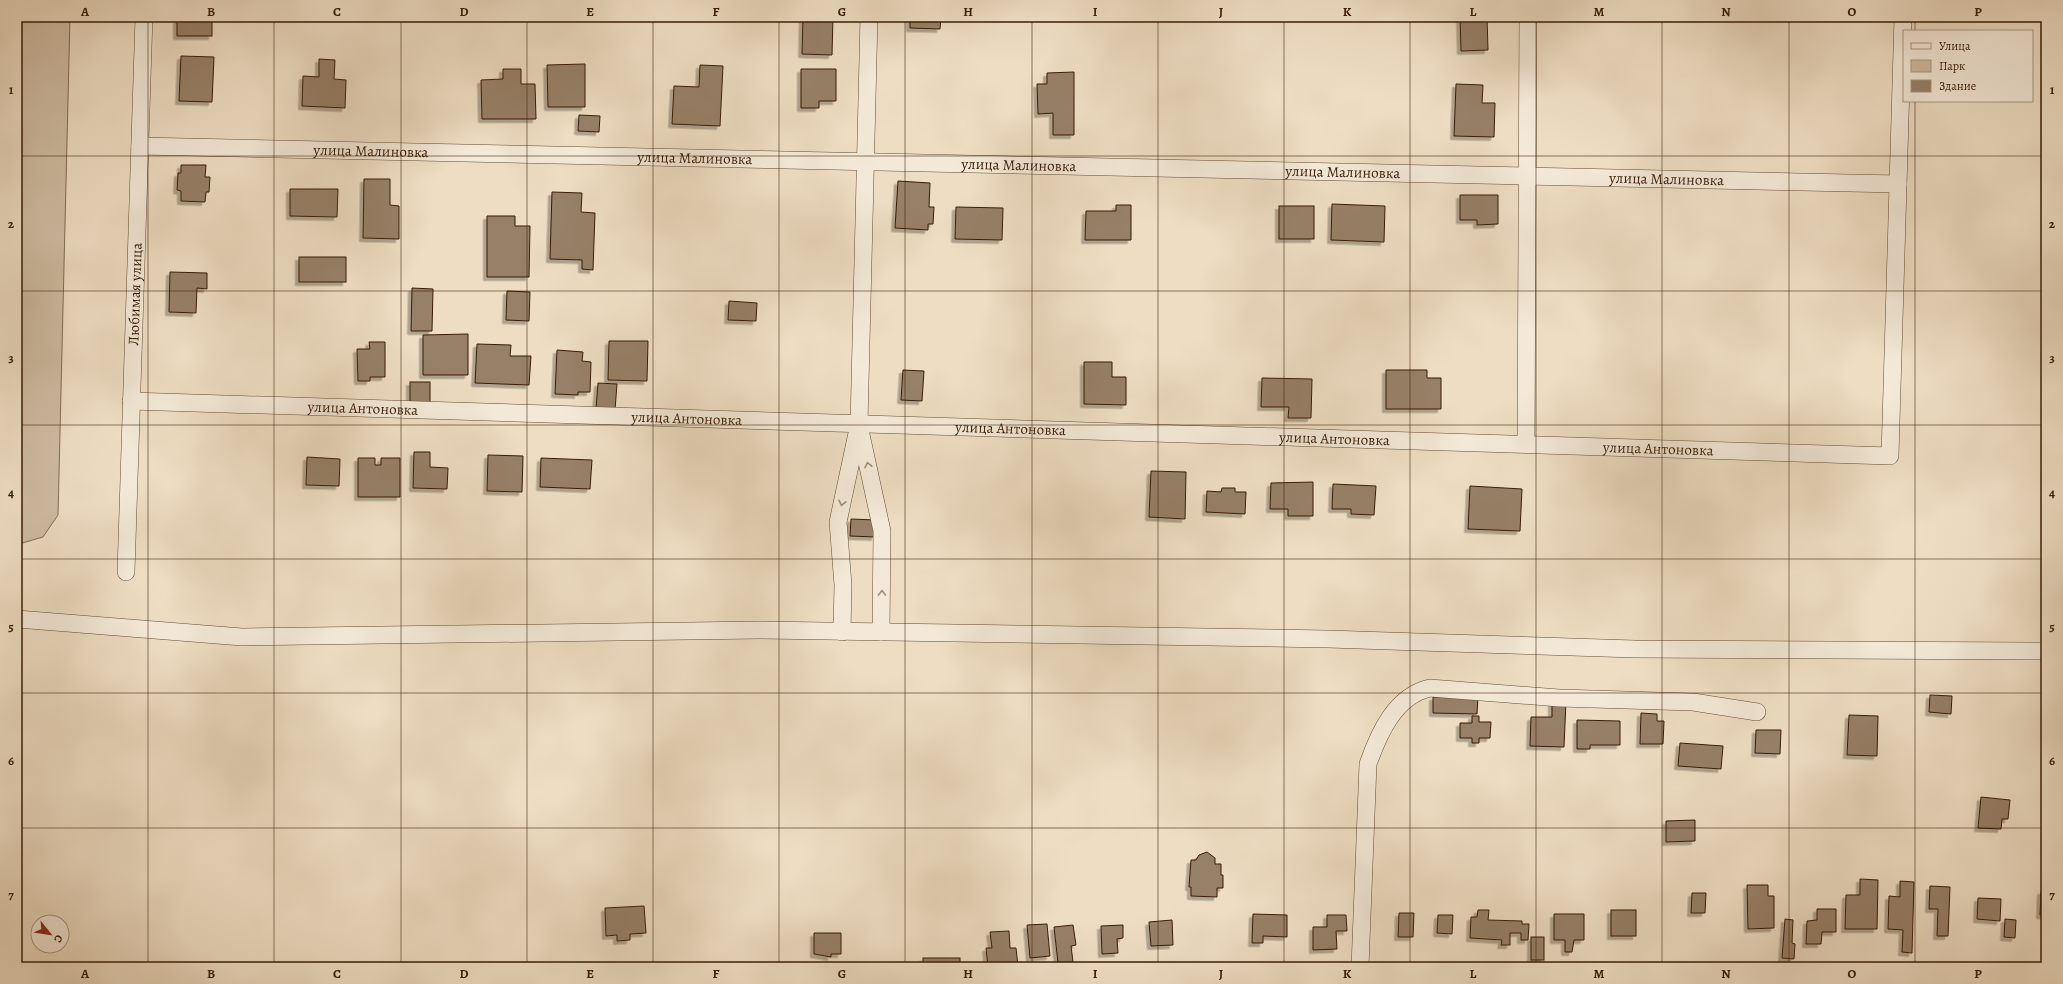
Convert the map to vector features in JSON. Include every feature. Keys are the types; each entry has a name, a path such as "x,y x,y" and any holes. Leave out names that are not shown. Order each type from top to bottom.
{"street":[{"name":"Любимая улица","path":"126,572 144,17"},
{"path":"842,632 843,585 838,522 859,424 867,161 869,17"},
{"path":"1526,444 1528,17"},
{"path":"1898,184 1903,17"},
{"name":"улица Малиновка","path":"140,146 1898,184"},
{"name":"улица Антоновка","path":"131,401 1890,456 1898,184"},
{"path":"859,424 882,531 882,632"},
{"path":"17,619 242,637 747,630 1328,639 1635,649 2046,652"},
{"path":"1360,967 1368,764 1375,745 1396,710 1406,698 1418,690 1430,688 1559,698 1693,702 1757,712"}],"green space":[{"path":"21,17 70,17 58,515 43,537 19,544"}],"building":[{"path":"177,17 212,17 212,36 177,36"},
{"path":"803,17 833,17 832,55 802,54"},
{"path":"910,17 941,17 940,29 910,28"},
{"path":"1460,17 1487,17 1488,50 1461,51"},
{"path":"181,56 214,57 212,102 179,101"},
{"path":"319,59 335,60 334,79 346,80 345,108 302,106 303,76 319,77"},
{"path":"585,64 585,107 548,107 547,65"},
{"path":"700,65 723,66 720,126 672,124 674,86 699,87"},
{"path":"503,69 521,69 521,84 535,84 536,119 482,119 481,80 503,79"},
{"path":"801,69 836,69 836,101 819,101 819,108 801,108"},
{"path":"1074,72 1074,135 1053,135 1053,113 1038,114 1037,84 1047,84 1047,73"},
{"path":"1456,84 1483,85 1482,103 1495,103 1494,137 1454,136"},
{"path":"579,115 600,116 599,132 578,131"},
{"path":"181,165 206,165 205,177 210,177 209,192 206,192 205,202 181,201 181,191 177,190 178,173 181,173"},
{"path":"364,179 390,179 390,205 399,206 399,239 363,238"},
{"path":"898,181 930,183 929,207 934,207 933,224 928,224 928,230 895,228"},
{"path":"290,189 338,189 337,217 290,216"},
{"path":"552,192 582,193 581,212 595,213 593,270 582,269 582,260 550,259"},
{"path":"1460,195 1498,195 1498,224 1477,225 1477,220 1460,220"},
{"path":"1332,204 1385,206 1384,242 1331,240"},
{"path":"1116,205 1131,205 1131,240 1085,240 1086,211 1116,211"},
{"path":"1279,206 1314,206 1314,239 1279,239"},
{"path":"956,207 1003,208 1002,240 955,239"},
{"path":"487,216 515,216 515,226 530,226 529,277 487,277"},
{"path":"299,257 346,257 346,282 299,282"},
{"path":"170,272 207,273 207,289 197,288 196,313 169,312"},
{"path":"412,288 433,289 432,331 411,331"},
{"path":"507,291 530,292 529,321 506,320"},
{"path":"729,301 757,303 756,321 728,320"},
{"path":"468,334 468,375 423,375 423,335"},
{"path":"609,341 648,341 647,381 608,380"},
{"path":"369,342 385,342 385,377 370,377 370,381 358,381 357,349 370,349"},
{"path":"477,344 511,345 510,356 531,356 529,385 475,383"},
{"path":"557,350 583,352 582,361 591,362 590,392 578,392 578,395 555,394"},
{"path":"1084,362 1112,362 1112,377 1126,377 1126,405 1084,404"},
{"path":"903,370 924,371 922,401 901,400"},
{"path":"1386,370 1427,370 1427,378 1441,378 1441,409 1386,409"},
{"path":"1262,378 1312,379 1311,418 1288,418 1289,407 1261,407"},
{"path":"410,382 430,382 430,404 410,404"},
{"path":"598,383 617,384 615,410 596,409"},
{"path":"414,452 430,452 430,467 448,468 447,489 413,488"},
{"path":"488,455 523,456 522,492 487,491"},
{"path":"307,457 340,459 339,486 306,485"},
{"path":"358,458 375,458 375,465 381,465 381,458 400,458 400,497 358,497"},
{"path":"541,458 592,460 590,489 540,487"},
{"path":"1151,471 1186,472 1185,519 1149,517"},
{"path":"1313,482 1313,516 1288,516 1288,509 1270,509 1271,483"},
{"path":"1333,484 1376,486 1374,515 1351,514 1351,509 1332,509"},
{"path":"1470,486 1522,489 1520,531 1468,529"},
{"path":"1222,488 1235,488 1235,492 1246,492 1245,514 1206,512 1207,491 1221,492"},
{"path":"851,519 876,520 875,537 850,536"},
{"path":"1930,695 1952,696 1951,714 1929,712"},
{"path":"1433,697 1478,697 1477,714 1433,713"},
{"path":"1552,701 1566,701 1564,747 1530,746 1531,717 1552,717"},
{"path":"1641,713 1657,714 1657,721 1664,721 1663,744 1640,744"},
{"path":"1849,715 1878,716 1877,756 1847,755"},
{"path":"1472,716 1479,716 1479,722 1491,722 1490,738 1479,738 1479,743 1472,743 1472,738 1460,738 1460,723 1472,723"},
{"path":"1577,720 1620,721 1620,745 1590,745 1590,749 1577,749"},
{"path":"1756,730 1781,730 1780,754 1755,753"},
{"path":"1680,743 1723,746 1721,769 1678,766"},
{"path":"1981,797 2010,800 2008,819 2002,819 2001,829 1978,828"},
{"path":"1695,820 1695,841 1666,842 1666,821"},
{"path":"1207,852 1215,858 1215,864 1221,864 1223,888 1217,888 1217,897 1191,896 1191,887 1189,887 1191,860 1196,860 1199,855"},
{"path":"1860,879 1878,880 1877,929 1845,929 1846,895 1860,895"},
{"path":"1900,881 1914,882 1912,953 1902,952 1903,930 1888,929 1889,896 1900,897"},
{"path":"1747,885 1768,885 1768,896 1774,896 1774,928 1748,929"},
{"path":"1930,886 1950,887 1948,936 1937,936 1938,909 1929,909"},
{"path":"2041,891 2046,891 2046,916 2040,915"},
{"path":"1692,893 1706,893 1705,913 1691,913"},
{"path":"1978,898 2001,899 2000,921 1977,919"},
{"path":"644,906 646,933 630,934 630,940 617,941 617,935 606,936 605,908"},
{"path":"1817,909 1836,909 1836,932 1822,932 1821,944 1806,944 1807,921 1817,920"},
{"path":"1478,910 1489,910 1488,920 1522,921 1522,924 1529,924 1528,940 1521,940 1521,933 1510,933 1510,945 1501,945 1502,940 1470,938 1471,917 1477,917"},
{"path":"1611,910 1636,910 1636,936 1611,936"},
{"path":"1399,913 1414,913 1413,937 1398,937"},
{"path":"1253,914 1287,915 1287,937 1263,936 1263,943 1252,943"},
{"path":"1554,914 1584,914 1584,940 1574,940 1572,952 1565,952 1565,940 1554,940"},
{"path":"1327,915 1346,915 1347,931 1336,931 1337,949 1313,950 1313,927 1327,927"},
{"path":"1438,915 1453,915 1452,934 1437,933"},
{"path":"1785,919 1793,920 1792,943 1795,944 1794,959 1782,958"},
{"path":"2005,919 2016,920 2015,938 2004,937"},
{"path":"1172,920 1173,945 1151,946 1149,922"},
{"path":"1047,924 1050,956 1030,958 1027,925"},
{"path":"1073,925 1076,945 1071,946 1073,962 1058,963 1054,927"},
{"path":"1123,925 1123,938 1117,939 1118,953 1102,954 1101,926"},
{"path":"1009,931 1010,948 1016,948 1018,966 988,967 986,948 992,948 990,932"},
{"path":"814,933 841,933 841,954 831,954 831,957 814,954"},
{"path":"1531,937 1544,937 1544,960 1531,960"},
{"path":"923,958 960,958 960,967 923,967"}]}
